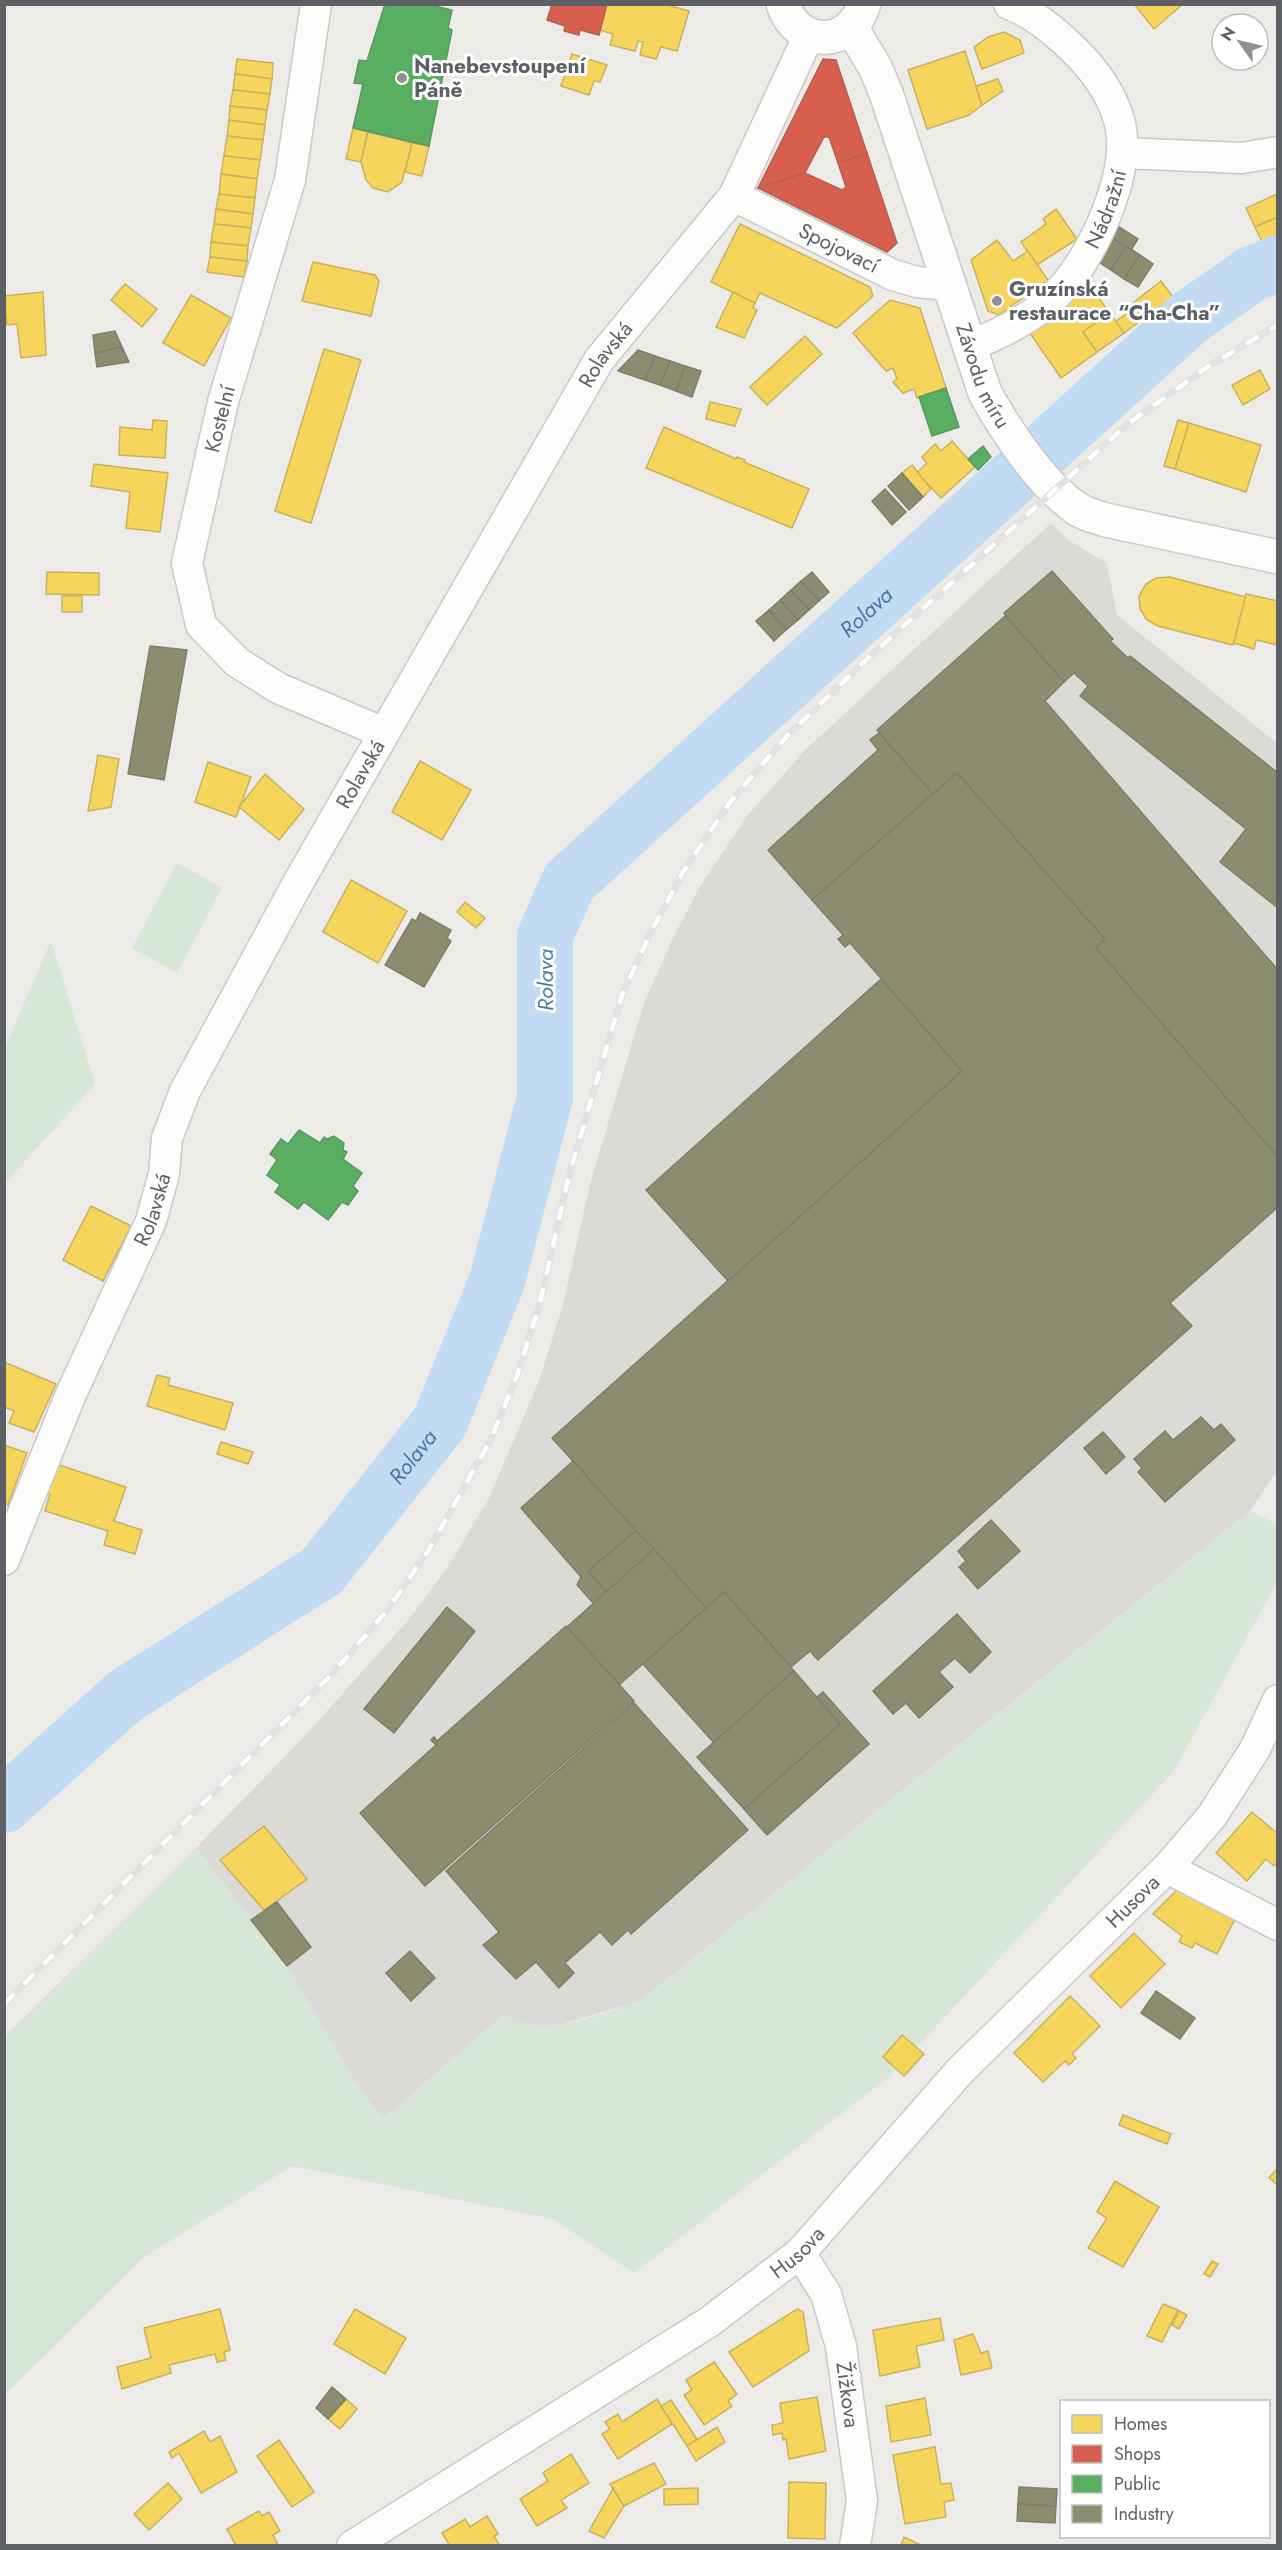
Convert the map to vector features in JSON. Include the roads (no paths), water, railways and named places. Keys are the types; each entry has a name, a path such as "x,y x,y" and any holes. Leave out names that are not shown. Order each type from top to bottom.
{"main road":[{"path":"783,4 788,18 809,35"},
{"name":"Závodu míru","path":"809,35 831,37 857,16 886,93 985,393 997,415 1046,479 1081,511 1106,520 1278,557"}],"street":[{"name":"Kostelní","path":"316,4 290,180 223,402 187,562 201,625 237,662 278,687 384,733"},
{"name":"Nádražní","path":"969,346 1007,329 1040,308 1065,286 1098,233 1113,195 1122,153 1120,122 1106,89 1083,59 1052,29 1023,10 1009,4"},
{"name":"Rolavská","path":"4,1560 71,1394 151,1221 164,1174 167,1138 185,1091 298,881 599,360 734,196 809,35"},
{"name":"Nádražní","path":"1122,153 1242,158 1278,152"},
{"name":"Spojovací","path":"734,196 893,275 916,282 948,285"},
{"name":"Husova","path":"352,2546 709,2322 800,2253 960,2071 1167,1868 1212,1816 1255,1749 1278,1700"},
{"name":"Husova","path":"1167,1868 1278,1925"},
{"name":"Žižkova","path":"800,2253 826,2294 841,2346 862,2501 855,2546"}],"waterway":[{"name":"Rolava","path":"4,1805 125,1696 322,1571 440,1422 497,1281 545,1097 545,936 569,882 1189,318 1250,275 1278,263"}],"railway":[{"path":"4,2004 335,1671 389,1608 428,1551 490,1441 517,1376 540,1303 568,1179 622,995 653,928 683,872 730,802 787,736 867,659 1129,423 1209,366 1278,325"}],"place":[{"name":"Nanebevstoupení Páně","path":"402,78"},
{"name":"Gruzínská restaurace “Cha-Cha”","path":"997,301"}]}
